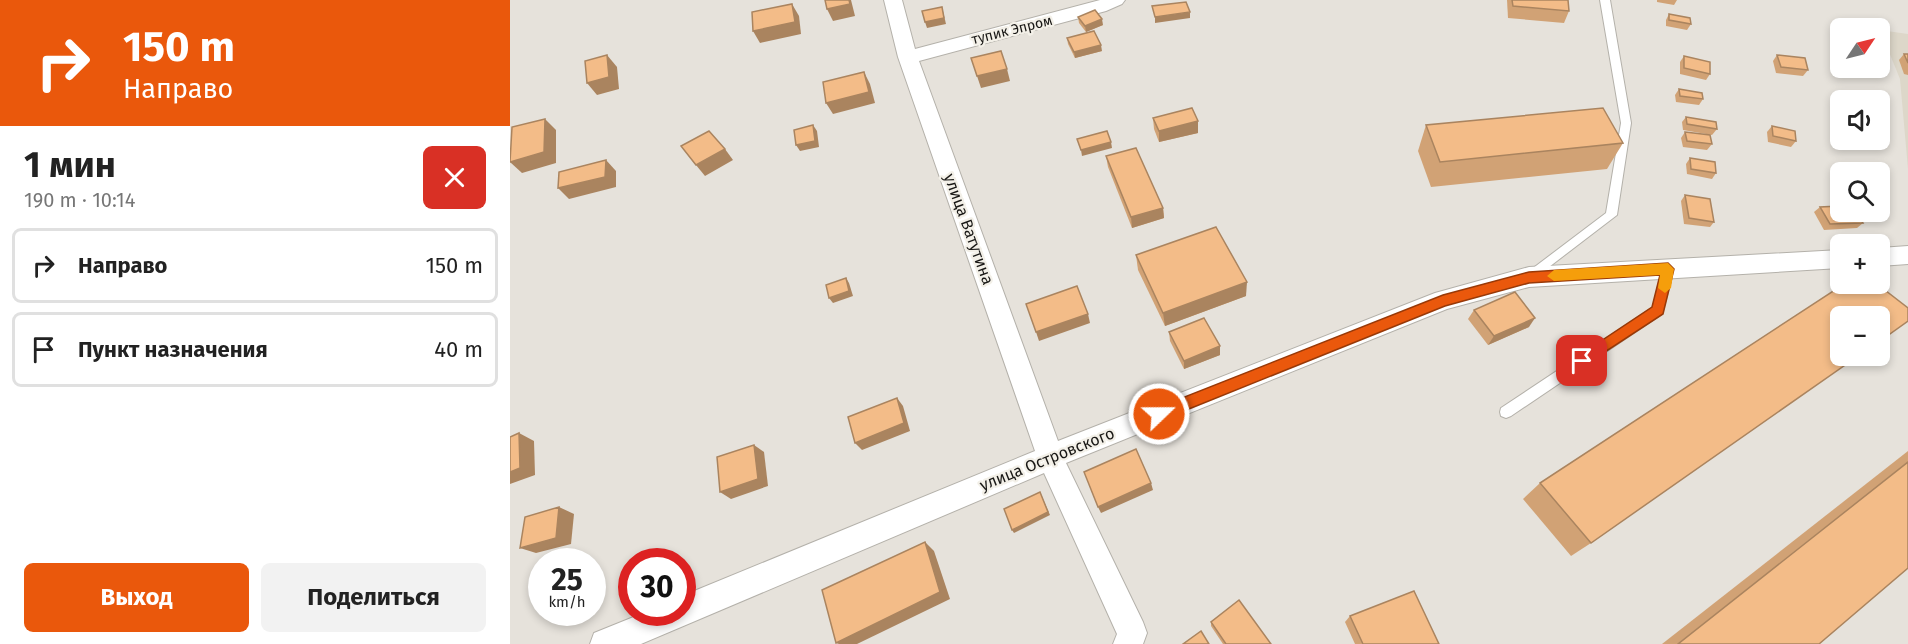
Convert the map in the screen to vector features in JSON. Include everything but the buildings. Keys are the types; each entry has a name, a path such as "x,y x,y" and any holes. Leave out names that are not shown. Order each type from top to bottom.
{"street":[{"name":"улица Ватутина","path":"893,0 908,57 1050,458 1132,633 1128,644"},
{"name":"тупик Эпром","path":"908,57 1100,7 1116,0"},
{"path":"1890,256 1908,255"},
{"name":"улица Островского","path":"696,606 1050,458 1443,300 1529,278 1830,260"},
{"name":"улица Островского","path":"605,644 648,626"}],"lane":[{"path":"1529,278 1611,215 1626,123 1605,0"},
{"path":"1506,412 1658,310 1668,269"}],"shaded area":[{"path":"1890,31 1908,34 1908,169 1900,79 1890,54"}],"slow traffic":[{"path":"1554,276 1668,269 1665,288"}],"route":[{"path":"1159,414 1443,300 1529,278 1668,269 1658,310 1582,361"}]}
